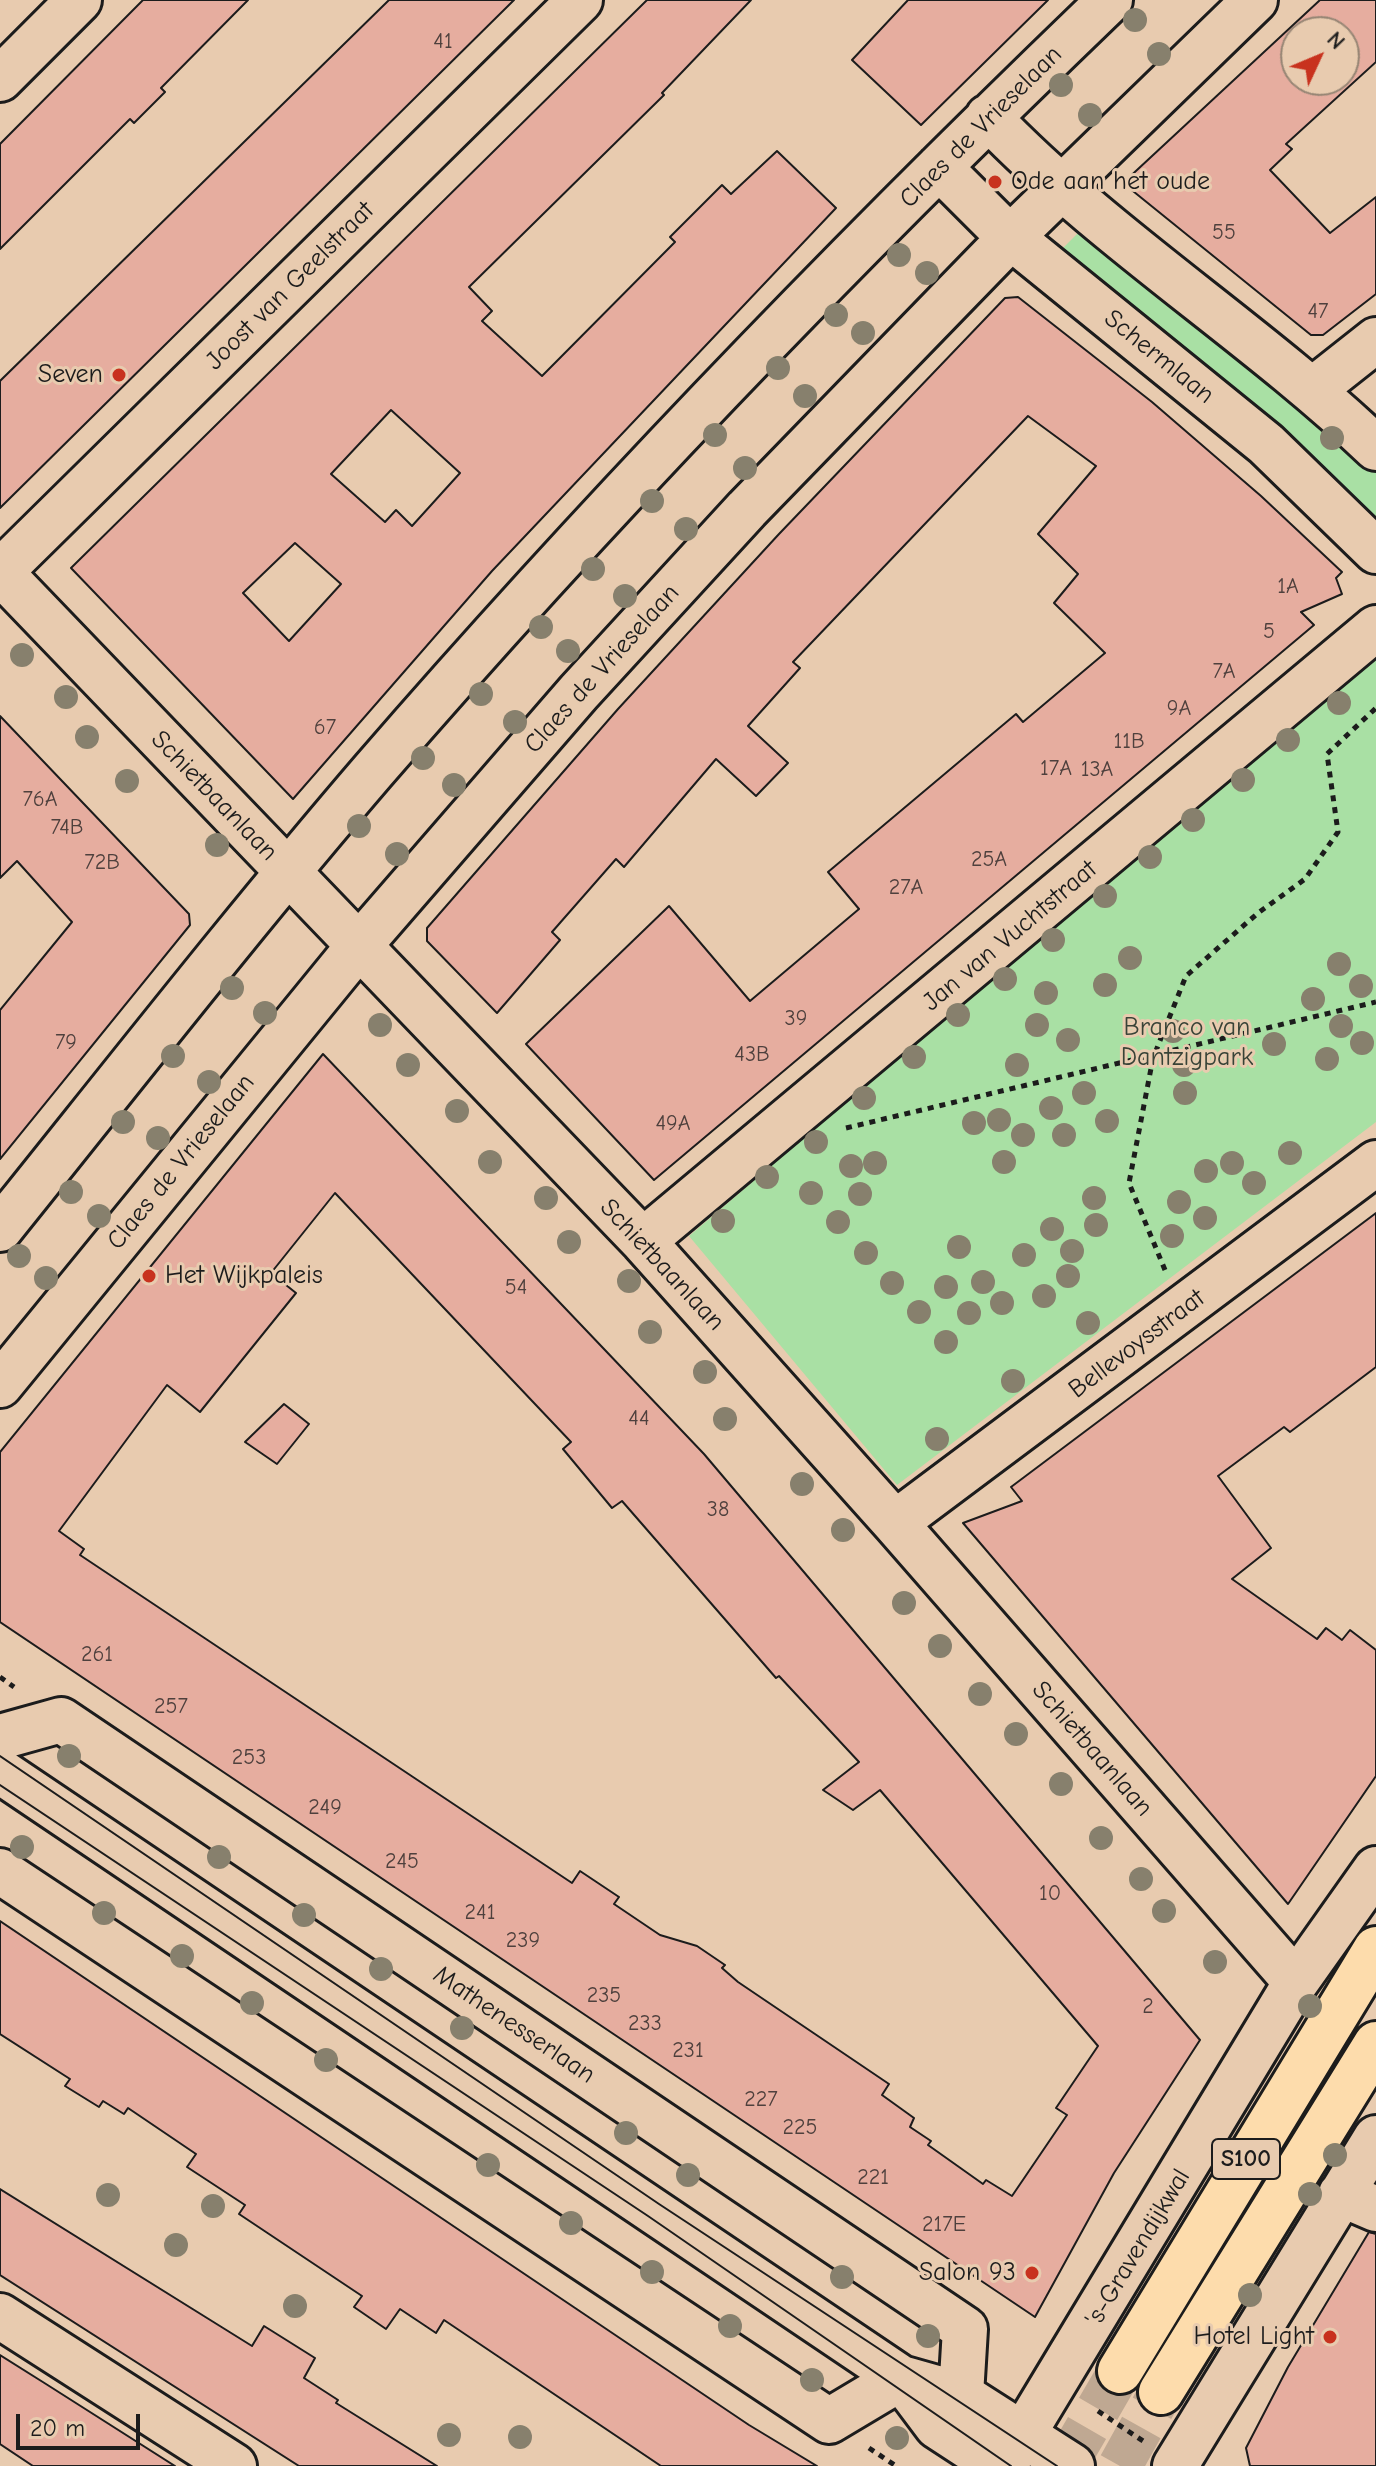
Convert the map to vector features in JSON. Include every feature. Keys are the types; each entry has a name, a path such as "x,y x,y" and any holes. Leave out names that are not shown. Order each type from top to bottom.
{"main road":[{"name":"'s-Gravendijkwal","path":"1120,2371 1376,1949"},
{"name":"S100","path":"1161,2392 1376,2044"}],"street":[{"path":"0,79 79,0"},
{"name":"Joost van Geelstraat","path":"0,572 580,0"},
{"name":"Claes de Vrieselaan","path":"0,1229 372,772 553,570 772,336 988,117 1110,0"},
{"name":"Claes de Vrieselaan","path":"0,1385 357,948 579,692 747,509 1011,237 1255,0"},
{"path":"988,117 1062,187 1314,389 1376,448"},
{"name":"Schermlaan","path":"939,167 1011,237 1266,444 1376,551"},
{"path":"1314,389 1376,340"},
{"name":"Schietbaanlaan","path":"0,572 357,948 643,1241 895,1523 1296,1982"},
{"name":"Jan van Vuchtstraat","path":"643,1241 1376,628"},
{"name":"Bellevoysstraat","path":"895,1523 1376,1163"},
{"name":"Mathenesserlaan","path":"0,1737 61,1720 965,2329 961,2395"},
{"path":"0,1771 901,2378 961,2395 1009,2455"},
{"name":"'s-Gravendijkwal","path":"1009,2455 1296,1982 1376,1869"},
{"path":"0,1871 829,2421 901,2378"},
{"path":"1175,2466 1358,2201 1376,2138"},
{"path":"0,2316 234,2466"},
{"path":"901,2378 937,2426 1009,2455 1072,2466"}],"path":[{"path":"1182,1311 1129,1183 1153,1058 1186,976 1258,913 1305,879 1338,832 1327,754 1376,708"},
{"path":"832,1132 1153,1058 1376,1002"}],"green space":[{"path":"1086,225 1302,402 1376,470 1376,528 1057,254"},
{"name":"Branco van Dantzigpark","path":"1376,650 1376,1122 897,1485 689,1236"}],"building":[{"path":"143,0 248,0 161,88 165,92 134,123 130,119 0,249 0,144"},
{"path":"389,0 514,0 0,508 0,381"},
{"path":"647,0 751,0 662,93 664,95 469,287 492,311 482,321 542,376 675,242 670,237 722,185 731,194 777,151 836,208 492,571 293,799 71,568","holes":["391,410 460,473 412,526 396,510 385,522 331,474","295,543 341,584 289,641 243,593"]},
{"path":"908,0 1048,0 921,125 852,60"},
{"path":"1320,0 1376,0 1376,62 1360,77 1360,16 1303,16"},
{"path":"1280,37 1280,96 1339,96 1286,144 1292,149 1270,170 1330,233 1376,197 1376,294 1323,335 1311,335 1123,183"},
{"path":"1018,297 1152,402 1261,496 1342,572 1336,578 1342,594 1301,612 1314,625 654,1180 526,1044 669,906 750,1001 859,909 828,872 1016,714 1023,722 1105,653 1054,603 1078,574 1038,534 1096,466 1028,416 793,662 800,668 748,726 788,763 756,796 716,759 624,867 616,859 552,932 560,940 497,1013 427,941 427,928 618,709 779,534 1005,298"},
{"path":"0,716 189,914 190,925 0,1159 0,1010 72,922 17,861 0,878"},
{"path":"323,1054 704,1454 1200,2040 1114,2173 1035,2317 0,1622 0,1452","holes":["335,1193 571,1442 563,1449 612,1508 622,1501 776,1678 779,1676 859,1762 823,1790 853,1810 880,1790 1098,2046 1056,2108 1067,2115 1012,2196 986,2180 983,2184 928,2145 931,2141 910,2127 914,2118 882,2095 889,2084 738,1982 722,1968 725,1965 697,1946 660,1935 614,1904 619,1897 580,1871 572,1883 80,1555 84,1549 59,1531 167,1385 200,1412 296,1293 271,1273"]},
{"path":"1376,1213 1376,1367 1290,1432 1284,1427 1218,1476 1271,1548 1232,1579 1317,1639 1326,1628 1342,1640 1350,1630 1376,1650 1376,1776 1288,1904 963,1523 1022,1501 1011,1487"},
{"path":"284,1404 309,1424 277,1464 245,1442"},
{"path":"0,1921 749,2425 817,2466 661,2466 444,2320 436,2333 400,2309 386,2329 354,2307 362,2296 239,2214 245,2205 187,2167 196,2154 128,2108 124,2114 103,2101 99,2107 65,2086 70,2079 0,2034"},
{"path":"0,2189 252,2346 264,2326 315,2358 304,2378 338,2400 336,2403 437,2466 299,2466 0,2275"},
{"path":"1369,2232 1376,2234 1376,2466 1250,2466 1246,2448 1288,2367"},
{"path":"0,2355 175,2466 33,2466 0,2444"}],"tunnel":[{"path":"1065,2466 1120,2371"},
{"path":"1120,2466 1161,2392"}],"tram line":[{"path":"0,1756 659,2204 1057,2466"},
{"path":"0,1785 648,2216 1011,2466"}],"place":[{"name":"Ode aan het oude","path":"995,182"},
{"name":"Seven","path":"119,375"},
{"name":"Het Wijkpaleis","path":"149,1276"},
{"name":"Salon 93","path":"1032,2273"},
{"name":"Hotel Light","path":"1330,2337"}]}
